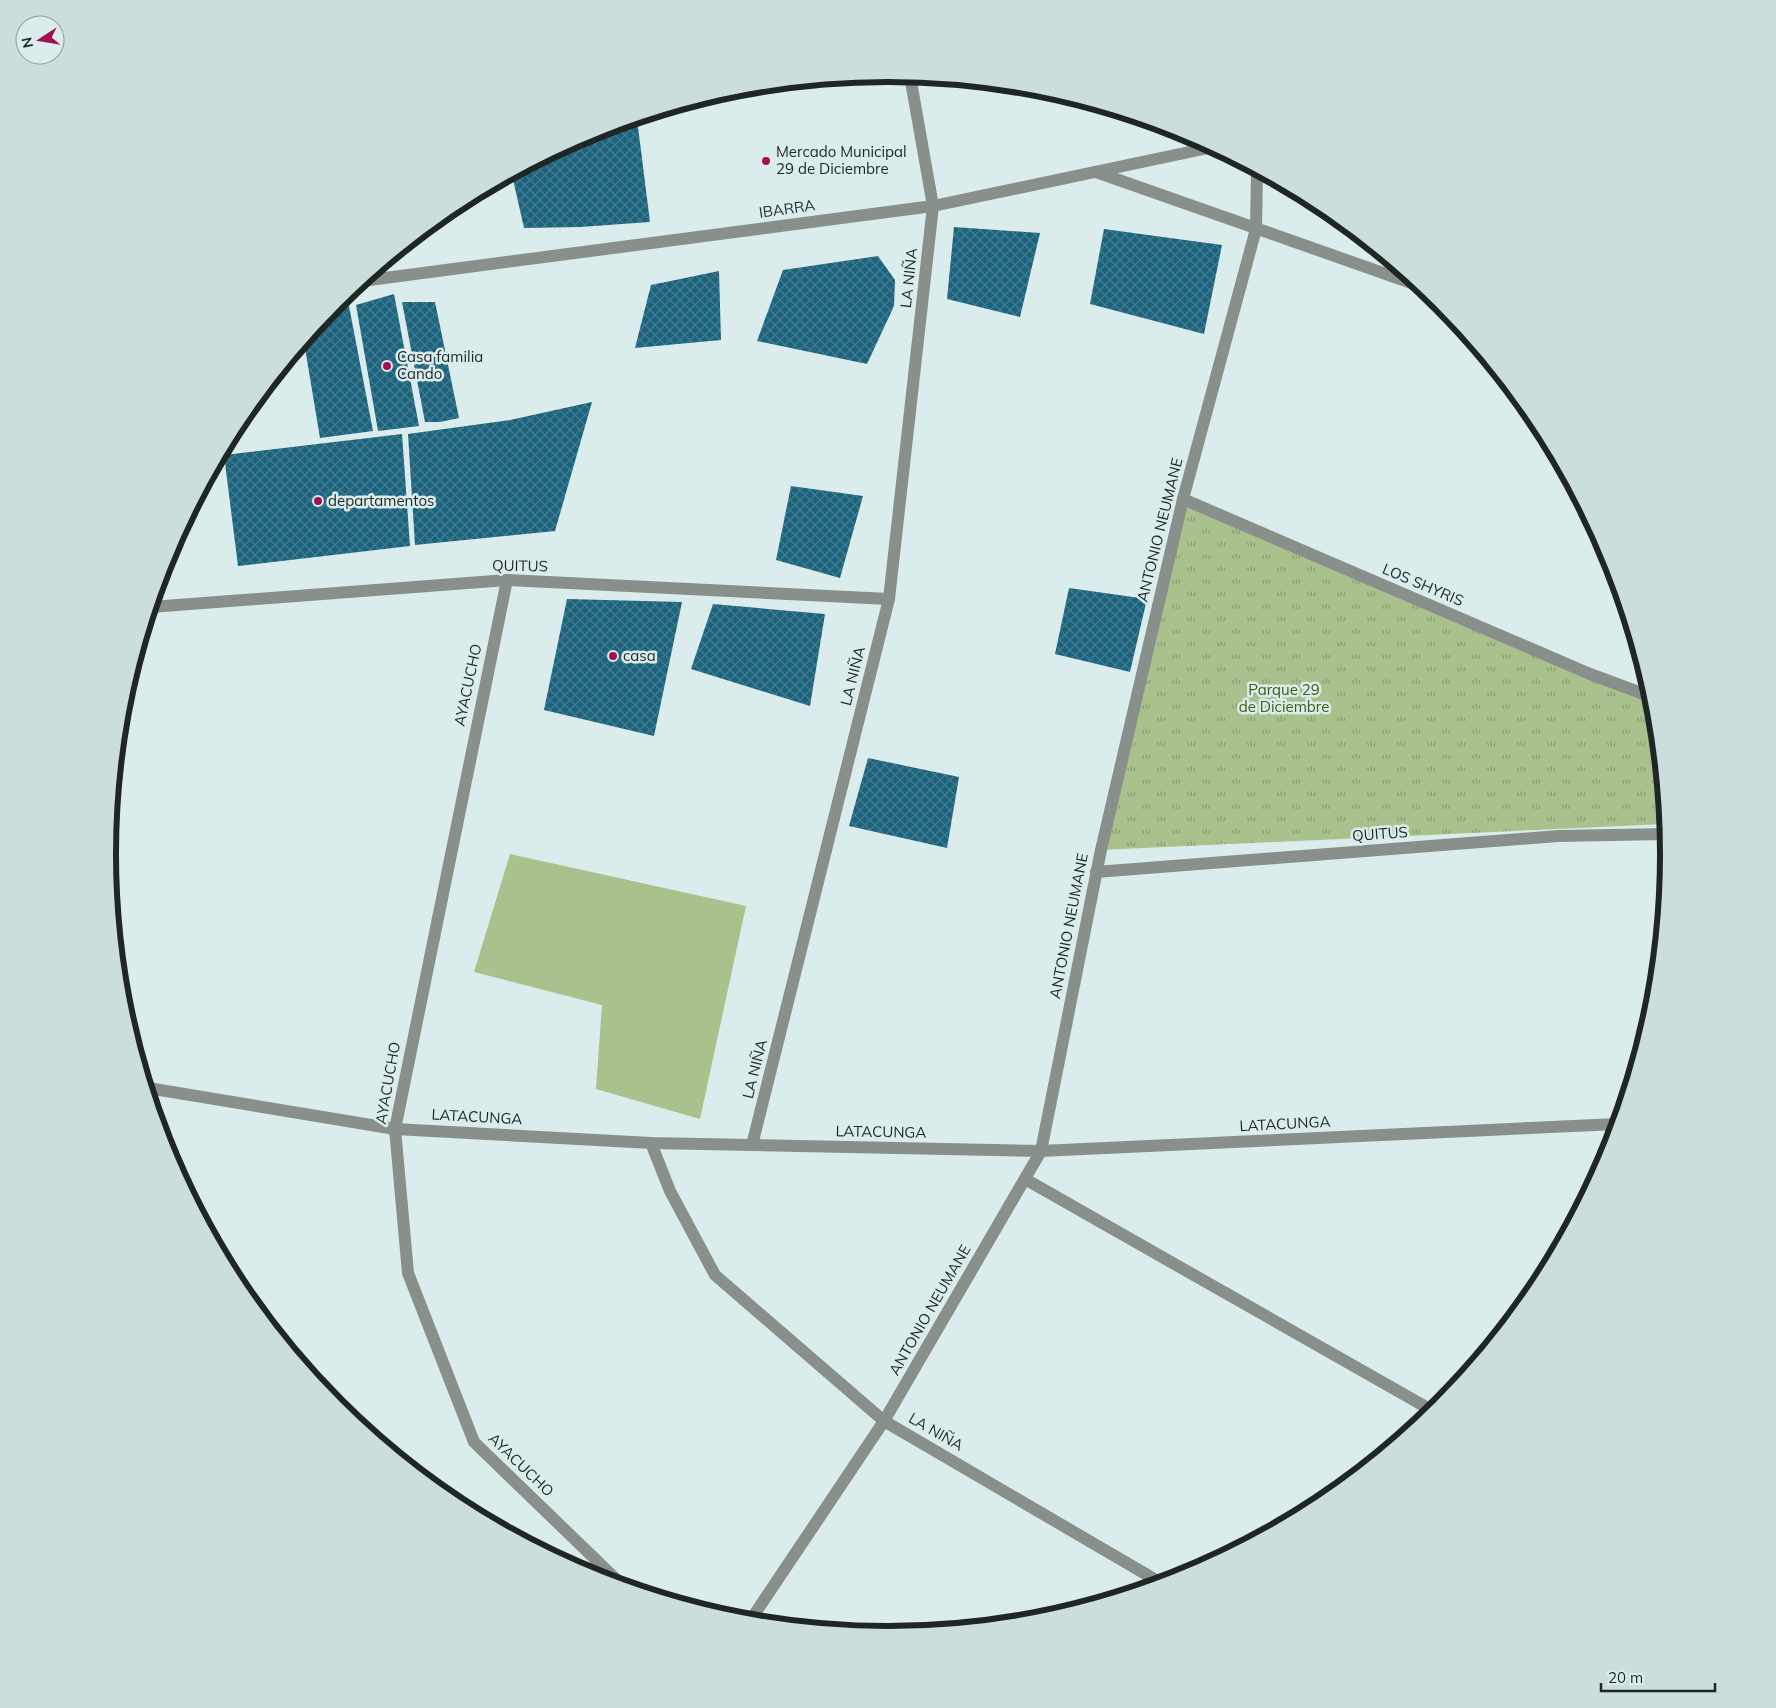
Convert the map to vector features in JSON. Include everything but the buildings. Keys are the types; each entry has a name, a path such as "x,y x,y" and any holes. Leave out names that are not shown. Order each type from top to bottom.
{"street":[{"name":"LA NIÑA","path":"752,1145 889,599 933,206 911,83"},
{"name":"IBARRA","path":"374,279 933,206 1202,149"},
{"path":"1096,172 1404,280"},
{"name":"ANTONIO NEUMANE","path":"755,1614 884,1421 1041,1151 1096,872 1183,499 1256,229 1257,177"},
{"name":"LOS SHYRIS","path":"1183,499 1590,674 1643,694"},
{"name":"QUITUS","path":"157,607 507,580 889,599"},
{"name":"AYACUCHO","path":"507,580 395,1129 408,1273 474,1442 610,1574"},
{"name":"QUITUS","path":"1096,872 1558,836 1659,834"},
{"name":"LATACUNGA","path":"153,1089 395,1129 651,1143 1041,1151 1610,1124"},
{"name":"LA NIÑA","path":"651,1143 670,1190 715,1275 884,1421 1153,1578"},
{"path":"1026,1179 1426,1407"}],"green space":[{"name":"Parque 29 de Diciembre","path":"1183,499 1644,698 1653,753 1659,824 1101,850"},
{"path":"510,854 746,906 700,1119 596,1089 602,1005 474,972"}],"place":[{"name":"Mercado Municipal 29 de Diciembre","path":"766,161"},
{"name":"Casa familia Cando","path":"387,366"},
{"name":"departamentos","path":"318,501"},
{"name":"casa","path":"613,656"}]}
